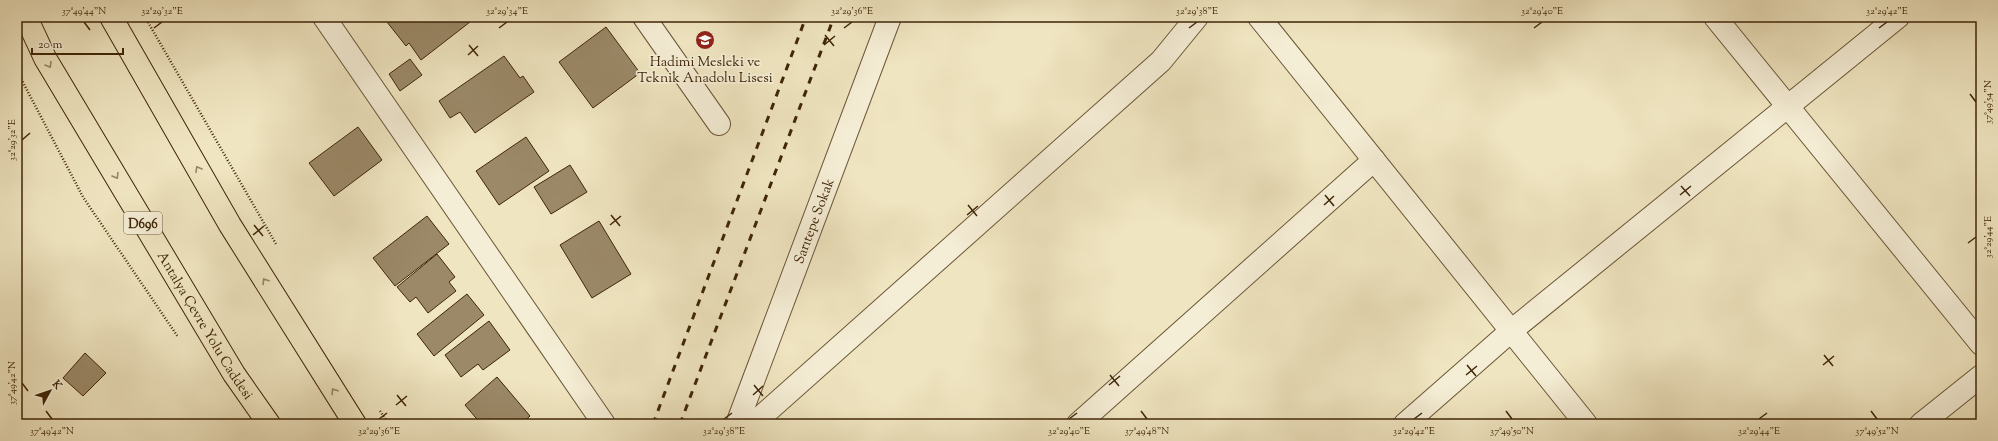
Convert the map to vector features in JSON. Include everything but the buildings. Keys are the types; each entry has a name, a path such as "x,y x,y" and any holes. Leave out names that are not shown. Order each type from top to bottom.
{"highway":[{"name":"Antalya Çevre Yolu Caddesi","path":"26,17 49,65 234,374 269,424"},
{"path":"111,17 230,225 355,424"}],"street":[{"path":"324,17 604,424"},
{"path":"644,17 719,124"},
{"name":"Sarıtepe Sokak","path":"737,424 890,17"},
{"path":"753,424 1161,61 1197,17"},
{"path":"1259,17 1586,424"},
{"path":"1715,17 1981,344"},
{"path":"1405,424 1512,331 1898,17"},
{"path":"1078,424 1374,160"},
{"path":"1921,424 1981,376"}],"path":[{"path":"146,17 280,251"},
{"path":"17,71 82,197 180,340"},
{"path":"376,404 389,424"}],"railway":[{"path":"653,424 806,17"},
{"path":"680,424 834,17"}],"place":[{"name":"Hadimi Mesleki ve Teknik Anadolu Lisesi","path":"705,40"}]}
